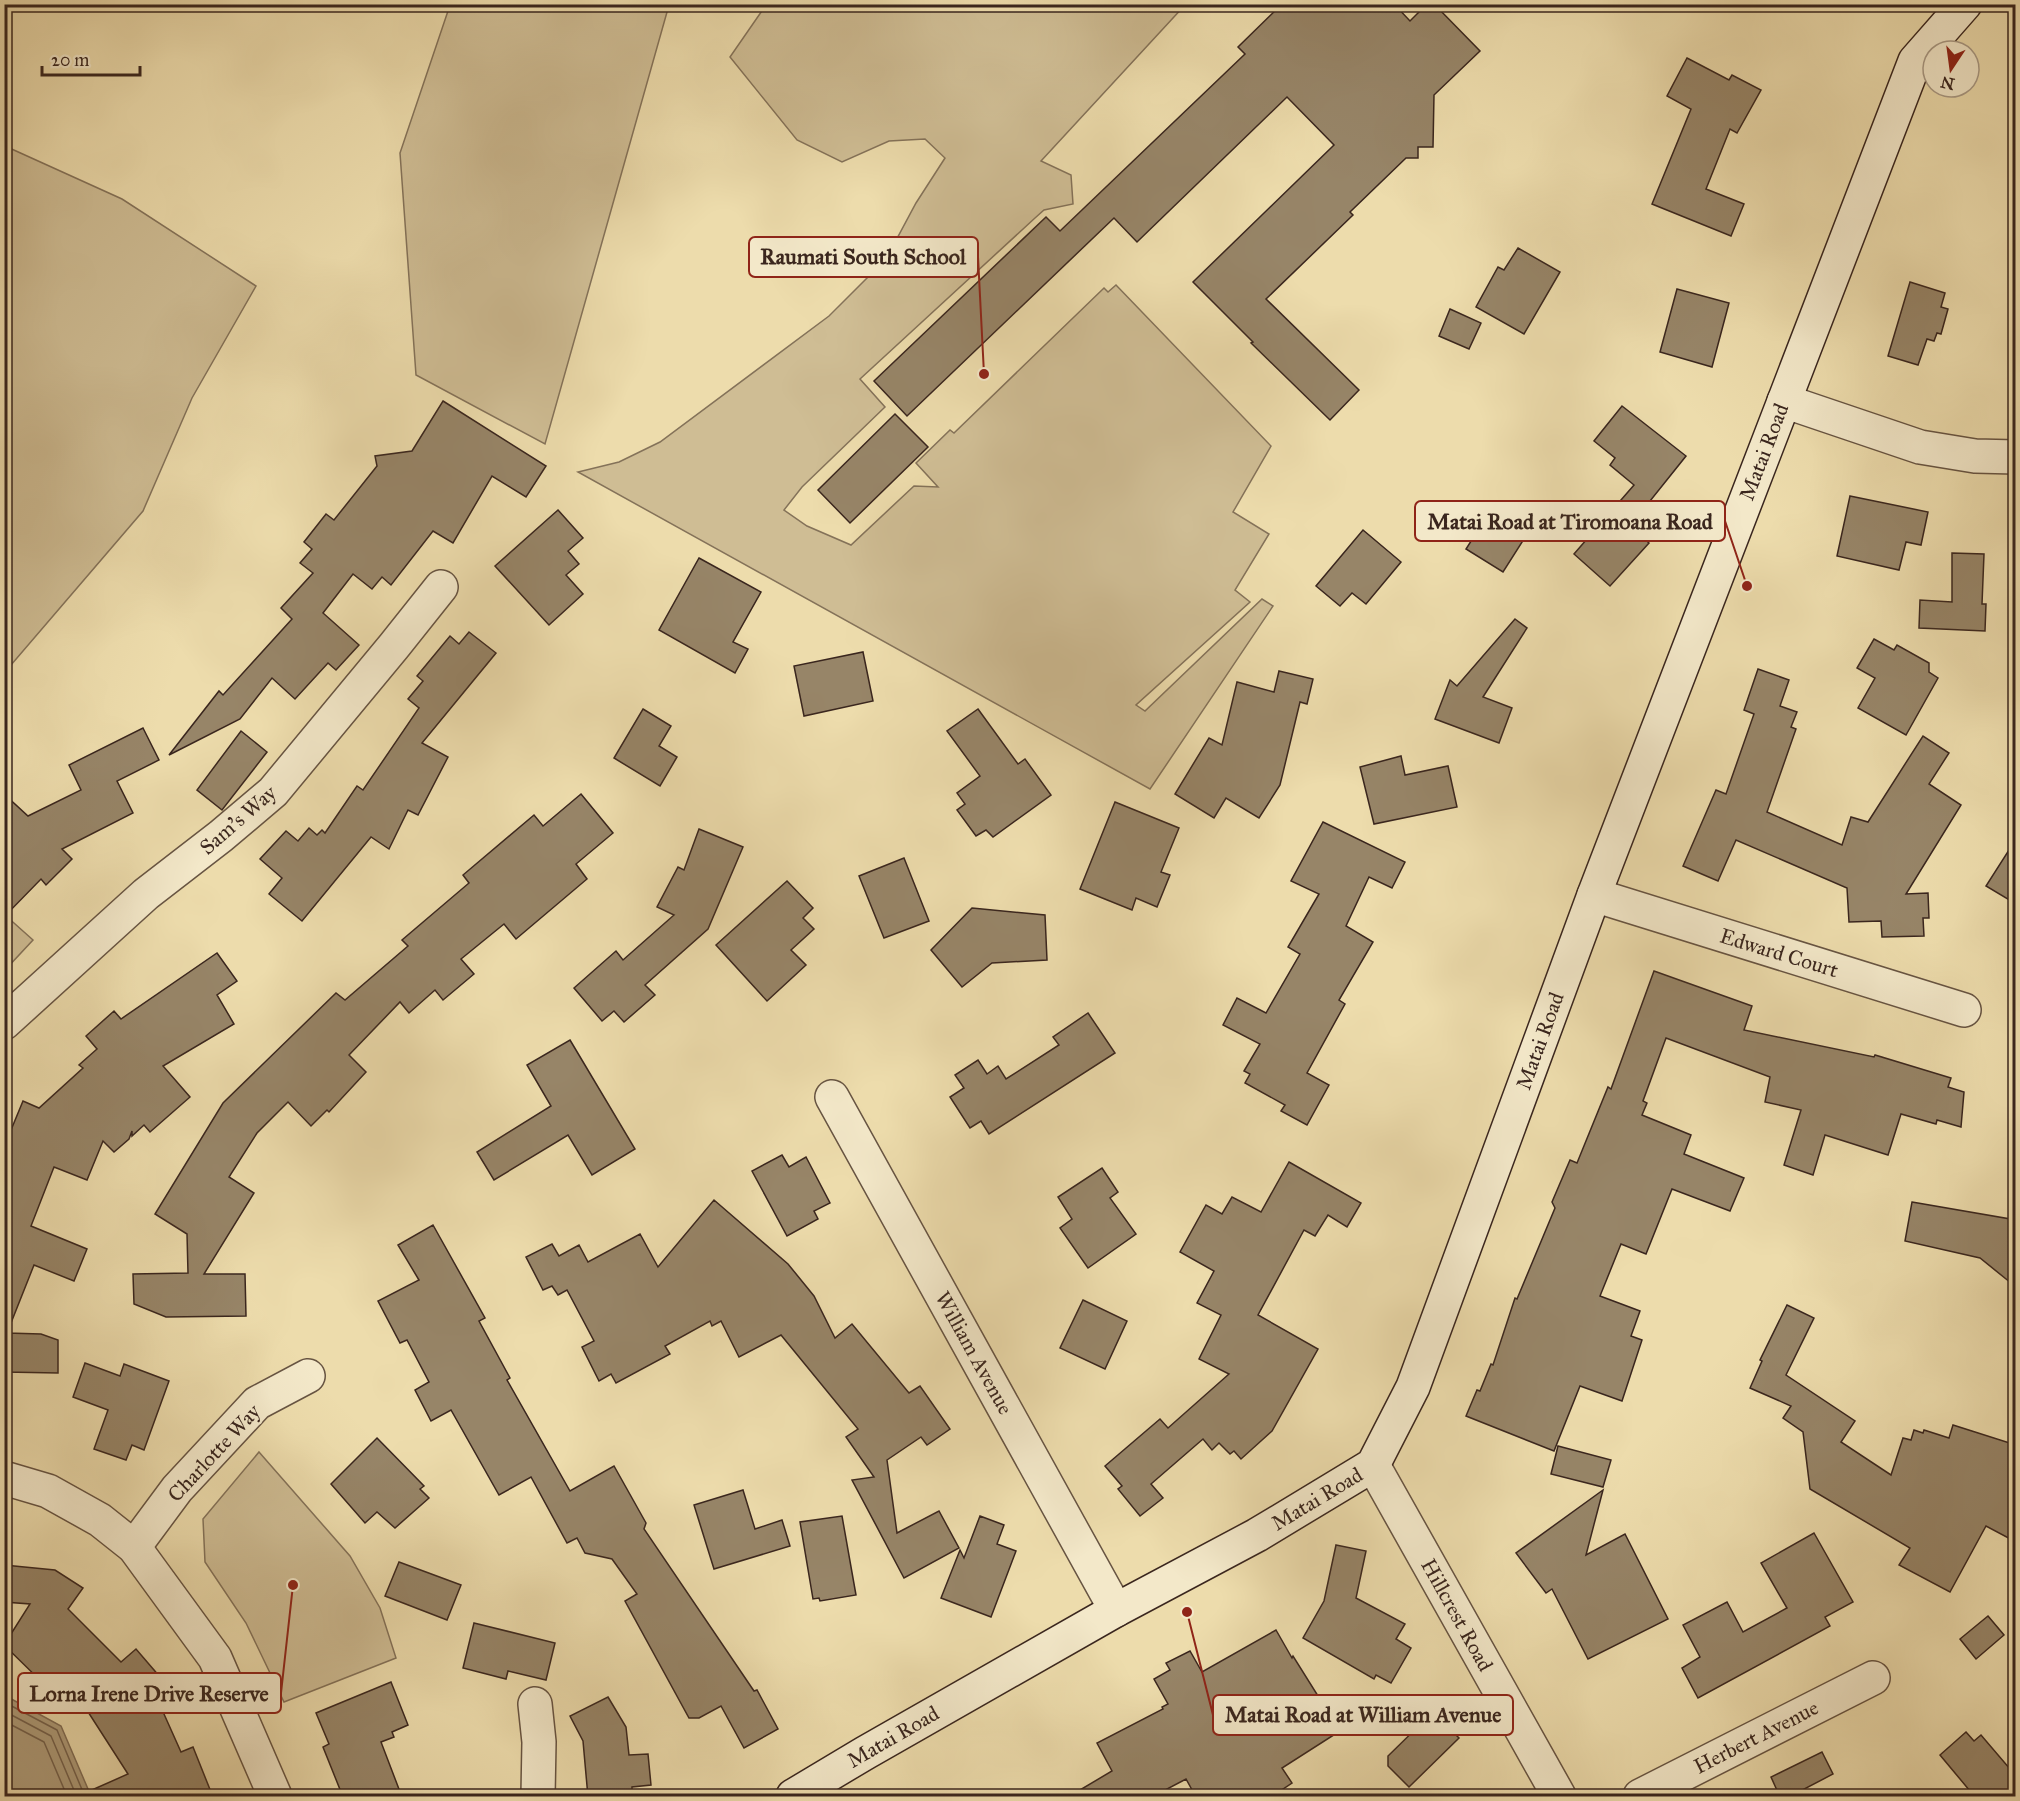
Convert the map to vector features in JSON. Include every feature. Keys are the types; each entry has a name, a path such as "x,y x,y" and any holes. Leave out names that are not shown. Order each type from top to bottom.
{"street":[{"name":"Matai Road","path":"793,1797 865,1753 1116,1610 1257,1535 1373,1465 1413,1388 1594,895 1915,61 1965,4"},
{"path":"1784,401 1920,447 1975,456 2016,457"},
{"name":"Sam's Way","path":"4,1023 146,894 273,792 441,587"},
{"name":"Edward Court","path":"1594,895 1964,1010"},
{"name":"William Avenue","path":"832,1097 1116,1610"},
{"name":"Charlotte Way","path":"134,1547 177,1489 257,1403 308,1376"},
{"name":"Hillcrest Road","path":"1373,1465 1559,1797"},
{"path":"4,1478 48,1491 100,1520 134,1547 215,1658 275,1797"},
{"name":"Herbert Avenue","path":"1640,1797 1873,1678"},
{"path":"535,1704 539,1742 538,1797"}],"shaded area":[{"path":"450,5 669,5 545,444 416,375 400,153"},
{"path":"766,5 1185,5 1041,161 1071,175 1073,204 1044,210 860,379 885,407 802,487 784,510 807,526 851,545 914,486 938,487 916,463 950,430 954,433 1104,288 1108,292 1116,285 1271,446 1233,512 1269,534 1235,590 1250,602 1136,705 1145,711 1262,599 1273,606 1150,789 578,472 619,462 660,442 829,316 886,259 916,203 945,158 925,139 889,141 842,162 797,140 730,57"},
{"path":"5,146 122,199 256,286 192,398 143,511 5,672"},
{"path":"5,915 33,940 5,970"},
{"path":"259,1452 350,1556 380,1608 396,1658 284,1702 246,1623 205,1562 203,1519"}],"water":[{"path":"4,1695 61,1726 91,1796 5,1796"}],"building":[{"path":"1282,4 1394,4 1410,21 1427,4 1434,4 1480,51 1434,95 1433,147 1418,147 1418,158 1406,158 1350,212 1353,215 1266,299 1359,390 1330,420 1251,343 1253,342 1193,282 1334,145 1287,97 1137,242 1114,218 907,416 874,381 1046,217 1060,231 1245,54 1238,47"},
{"path":"1687,58 1729,80 1732,75 1761,90 1737,133 1730,129 1706,189 1744,204 1731,236 1652,204 1691,109 1667,96"},
{"path":"1518,248 1560,272 1524,334 1476,307 1498,267 1504,270"},
{"path":"1910,282 1945,293 1941,307 1948,309 1941,334 1937,333 1934,341 1927,339 1918,365 1888,356"},
{"path":"1677,289 1729,303 1712,367 1660,352"},
{"path":"1450,309 1481,323 1469,349 1439,336"},
{"path":"443,401 546,466 526,497 492,476 453,543 433,531 391,585 382,577 372,589 353,574 323,613 359,645 336,670 328,663 295,699 272,678 240,719 169,755 219,691 223,695 292,619 281,608 313,573 300,563 312,549 304,542 326,514 334,520 377,466 375,456 412,451"},
{"path":"1622,406 1686,456 1630,526 1649,543 1610,586 1574,554 1634,485 1610,465 1615,458 1594,441"},
{"path":"895,414 928,447 850,523 818,490"},
{"path":"1850,496 1928,512 1921,545 1906,542 1899,570 1837,556"},
{"path":"558,510 583,538 568,551 579,564 566,575 583,594 549,625 495,566"},
{"path":"1487,516 1524,539 1503,572 1466,549"},
{"path":"1363,530 1401,562 1366,604 1352,593 1340,606 1316,586"},
{"path":"1952,553 1984,554 1982,604 1986,604 1985,631 1919,628 1920,600 1952,602"},
{"path":"699,558 761,592 733,642 748,649 735,673 659,630"},
{"path":"1515,619 1527,628 1483,697 1512,708 1499,743 1435,719 1450,680 1457,686"},
{"path":"469,632 496,653 422,743 448,757 418,815 408,810 389,849 371,837 302,921 269,894 282,878 260,859 286,831 298,841 309,828 317,835 322,830 325,833 357,786 363,790 419,708 408,699 423,681 417,676 450,636 459,644"},
{"path":"1874,639 1894,650 1897,645 1929,663 1929,672 1938,678 1906,735 1858,708 1875,678 1857,668"},
{"path":"863,652 873,701 804,716 794,666"},
{"path":"1758,669 1789,680 1780,706 1797,712 1791,727 1796,729 1767,812 1842,845 1851,817 1868,822 1923,736 1949,753 1929,784 1961,805 1906,894 1928,893 1929,918 1923,918 1924,936 1882,937 1881,921 1849,922 1847,888 1736,840 1718,881 1683,866 1716,790 1726,794 1754,714 1744,710"},
{"path":"1279,671 1313,679 1307,704 1300,702 1280,785 1259,818 1226,798 1214,818 1175,794 1209,738 1222,745 1237,682 1274,692"},
{"path":"643,709 671,726 659,746 677,757 660,786 614,758"},
{"path":"978,709 1018,764 1025,759 1051,795 993,837 986,830 976,836 957,810 965,804 957,793 980,776 947,731"},
{"path":"143,728 159,760 117,781 133,813 62,849 72,859 46,885 41,879 4,917 4,794 28,816 81,790 69,765"},
{"path":"241,731 267,752 222,810 197,790"},
{"path":"1401,756 1405,775 1448,766 1457,807 1374,824 1360,767"},
{"path":"581,794 613,833 576,864 587,879 516,939 504,924 461,959 474,974 443,1000 435,990 409,1013 400,1002 349,1055 366,1072 329,1112 327,1110 311,1126 288,1102 257,1133 229,1177 254,1193 204,1274 245,1274 246,1316 166,1317 134,1304 133,1274 188,1273 187,1234 155,1214 223,1103 336,993 345,1000 408,946 402,940 469,883 463,875 534,815 543,826"},
{"path":"1115,802 1179,828 1161,872 1170,875 1157,907 1136,898 1132,910 1080,889"},
{"path":"1323,822 1405,862 1392,888 1369,877 1346,926 1373,942 1339,1000 1345,1004 1307,1073 1329,1085 1307,1125 1281,1111 1285,1105 1245,1083 1250,1074 1244,1071 1260,1044 1223,1025 1237,998 1266,1013 1300,954 1288,947 1319,894 1291,881"},
{"path":"699,829 743,847 708,929 645,985 655,995 624,1022 614,1011 602,1021 574,988 616,951 623,960 674,915 657,907 678,867 684,870"},
{"path":"2016,839 2016,904 1986,886"},
{"path":"904,858 929,921 884,938 859,876"},
{"path":"787,881 813,908 803,918 814,929 791,950 806,965 767,1001 716,945"},
{"path":"972,908 1045,915 1047,960 992,963 962,987 931,950"},
{"path":"217,953 237,981 217,995 234,1024 163,1066 190,1097 150,1132 144,1125 132,1136 132,1131 129,1139 114,1152 103,1141 87,1180 54,1167 31,1226 87,1249 74,1281 34,1265 7,1333 41,1334 58,1340 58,1373 4,1372 4,1147 23,1101 39,1108 83,1068 79,1065 97,1049 86,1036 114,1011 121,1019"},
{"path":"1654,971 1752,1006 1744,1030 1874,1057 1875,1055 1951,1078 1948,1087 1964,1092 1961,1127 1937,1120 1936,1124 1901,1114 1888,1155 1825,1135 1813,1175 1784,1165 1801,1110 1765,1102 1770,1077 1666,1038 1643,1101 1647,1103 1642,1115 1691,1135 1684,1154 1744,1178 1730,1211 1672,1189 1646,1254 1621,1244 1600,1296 1640,1311 1631,1336 1642,1340 1622,1401 1580,1386 1554,1451 1466,1416 1477,1390 1480,1391 1491,1364 1493,1365 1515,1298 1517,1299 1555,1208 1552,1202 1570,1160 1577,1163 1608,1087 1611,1089"},
{"path":"1088,1013 1115,1053 989,1134 981,1121 970,1128 950,1097 964,1088 955,1075 978,1060 987,1074 998,1066 1006,1079 1059,1045 1053,1037"},
{"path":"570,1040 635,1149 592,1175 568,1135 494,1180 477,1152 551,1106 527,1065"},
{"path":"782,1155 789,1167 806,1157 830,1203 814,1211 818,1219 787,1236 752,1171"},
{"path":"1289,1162 1361,1203 1347,1227 1328,1215 1315,1236 1304,1230 1258,1315 1318,1349 1272,1431 1241,1459 1234,1451 1230,1454 1219,1443 1212,1450 1203,1439 1151,1484 1163,1498 1140,1516 1118,1489 1122,1486 1105,1466 1160,1419 1168,1428 1229,1374 1199,1359 1221,1315 1197,1303 1214,1271 1180,1252 1206,1205 1222,1214 1232,1197 1261,1212"},
{"path":"1102,1168 1118,1192 1110,1198 1136,1234 1088,1268 1060,1228 1072,1219 1058,1197"},
{"path":"714,1200 788,1264 814,1296 835,1338 852,1324 909,1393 920,1386 950,1429 927,1445 921,1437 887,1460 897,1533 939,1511 959,1548 904,1578 852,1480 874,1477 846,1437 858,1429 781,1335 739,1357 721,1321 712,1326 710,1321 665,1346 670,1354 616,1383 611,1374 599,1381 582,1347 594,1341 567,1290 558,1295 552,1286 543,1290 526,1257 552,1244 559,1256 579,1245 588,1262 640,1234 658,1267"},
{"path":"1912,1202 2016,1220 2016,1287 1980,1258 1905,1241"},
{"path":"433,1225 485,1318 479,1321 510,1378 507,1380 570,1491 614,1466 646,1523 644,1529 754,1691 757,1690 778,1729 744,1748 721,1706 699,1718 689,1718 625,1601 637,1594 612,1559 585,1553 577,1538 567,1543 531,1477 499,1495 451,1410 431,1421 415,1390 429,1382 407,1340 400,1343 378,1301 419,1280 398,1245"},
{"path":"1083,1300 1127,1321 1105,1369 1060,1348"},
{"path":"1787,1305 1814,1318 1786,1375 1855,1421 1841,1442 1891,1475 1903,1438 1911,1440 1914,1430 1923,1433 1924,1430 1949,1438 1953,1425 2016,1445 2016,1542 1986,1526 1950,1592 1899,1565 1910,1548 1810,1489 1803,1432 1783,1418 1791,1406 1750,1388 1762,1361 1760,1360"},
{"path":"85,1363 120,1376 124,1364 169,1381 144,1450 132,1445 126,1460 94,1449 108,1410 73,1397"},
{"path":"377,1438 424,1486 420,1489 429,1498 395,1528 377,1512 365,1523 331,1484"},
{"path":"1558,1446 1611,1460 1603,1487 1551,1474"},
{"path":"743,1490 755,1529 782,1520 790,1546 714,1569 694,1505"},
{"path":"1603,1490 1586,1555 1625,1534 1668,1619 1588,1659 1552,1589 1546,1593 1516,1553"},
{"path":"842,1516 856,1595 820,1601 819,1598 813,1599 800,1522"},
{"path":"980,1516 1004,1525 997,1544 1016,1551 991,1617 941,1598 960,1550 964,1558"},
{"path":"1814,1533 1853,1602 1825,1617 1830,1626 1698,1698 1682,1668 1700,1657 1683,1625 1727,1602 1743,1632 1787,1608 1761,1563"},
{"path":"1336,1545 1366,1551 1356,1598 1405,1624 1396,1639 1411,1648 1391,1683 1376,1675 1374,1679 1303,1638 1324,1601"},
{"path":"399,1562 461,1585 447,1620 385,1596"},
{"path":"4,1565 55,1570 83,1588 68,1609 121,1662 136,1649 160,1677 151,1685 181,1752 193,1747 213,1797 76,1797 128,1774 65,1676 51,1691 4,1645 30,1604 4,1602"},
{"path":"1988,1616 2004,1635 1976,1659 1960,1639"},
{"path":"474,1623 555,1643 546,1680 508,1671 506,1679 463,1668"},
{"path":"1276,1630 1340,1731 1282,1768 1292,1783 1271,1797 1196,1797 1186,1779 1152,1797 1068,1797 1112,1771 1097,1743 1163,1709 1162,1707 1168,1704 1154,1679 1170,1670 1166,1663 1190,1651 1202,1672"},
{"path":"391,1682 408,1725 392,1732 394,1737 381,1742 402,1797 343,1797 323,1747 329,1744 316,1713"},
{"path":"608,1697 626,1727 629,1755 648,1754 651,1785 632,1787 632,1797 588,1797 583,1741 570,1716"},
{"path":"1433,1712 1459,1738 1409,1787 1388,1766 1388,1756"},
{"path":"1966,1732 1974,1741 1981,1735 2016,1776 2016,1797 1975,1797 1940,1755"},
{"path":"1822,1752 1833,1774 1789,1797 1780,1797 1771,1777"}],"place":[{"name":"Raumati South School","path":"984,374"},
{"name":"Matai Road at Tiromoana Road","path":"1747,586"},
{"name":"Lorna Irene Drive Reserve","path":"293,1585"},
{"name":"Matai Road at William Avenue","path":"1187,1612"}]}
